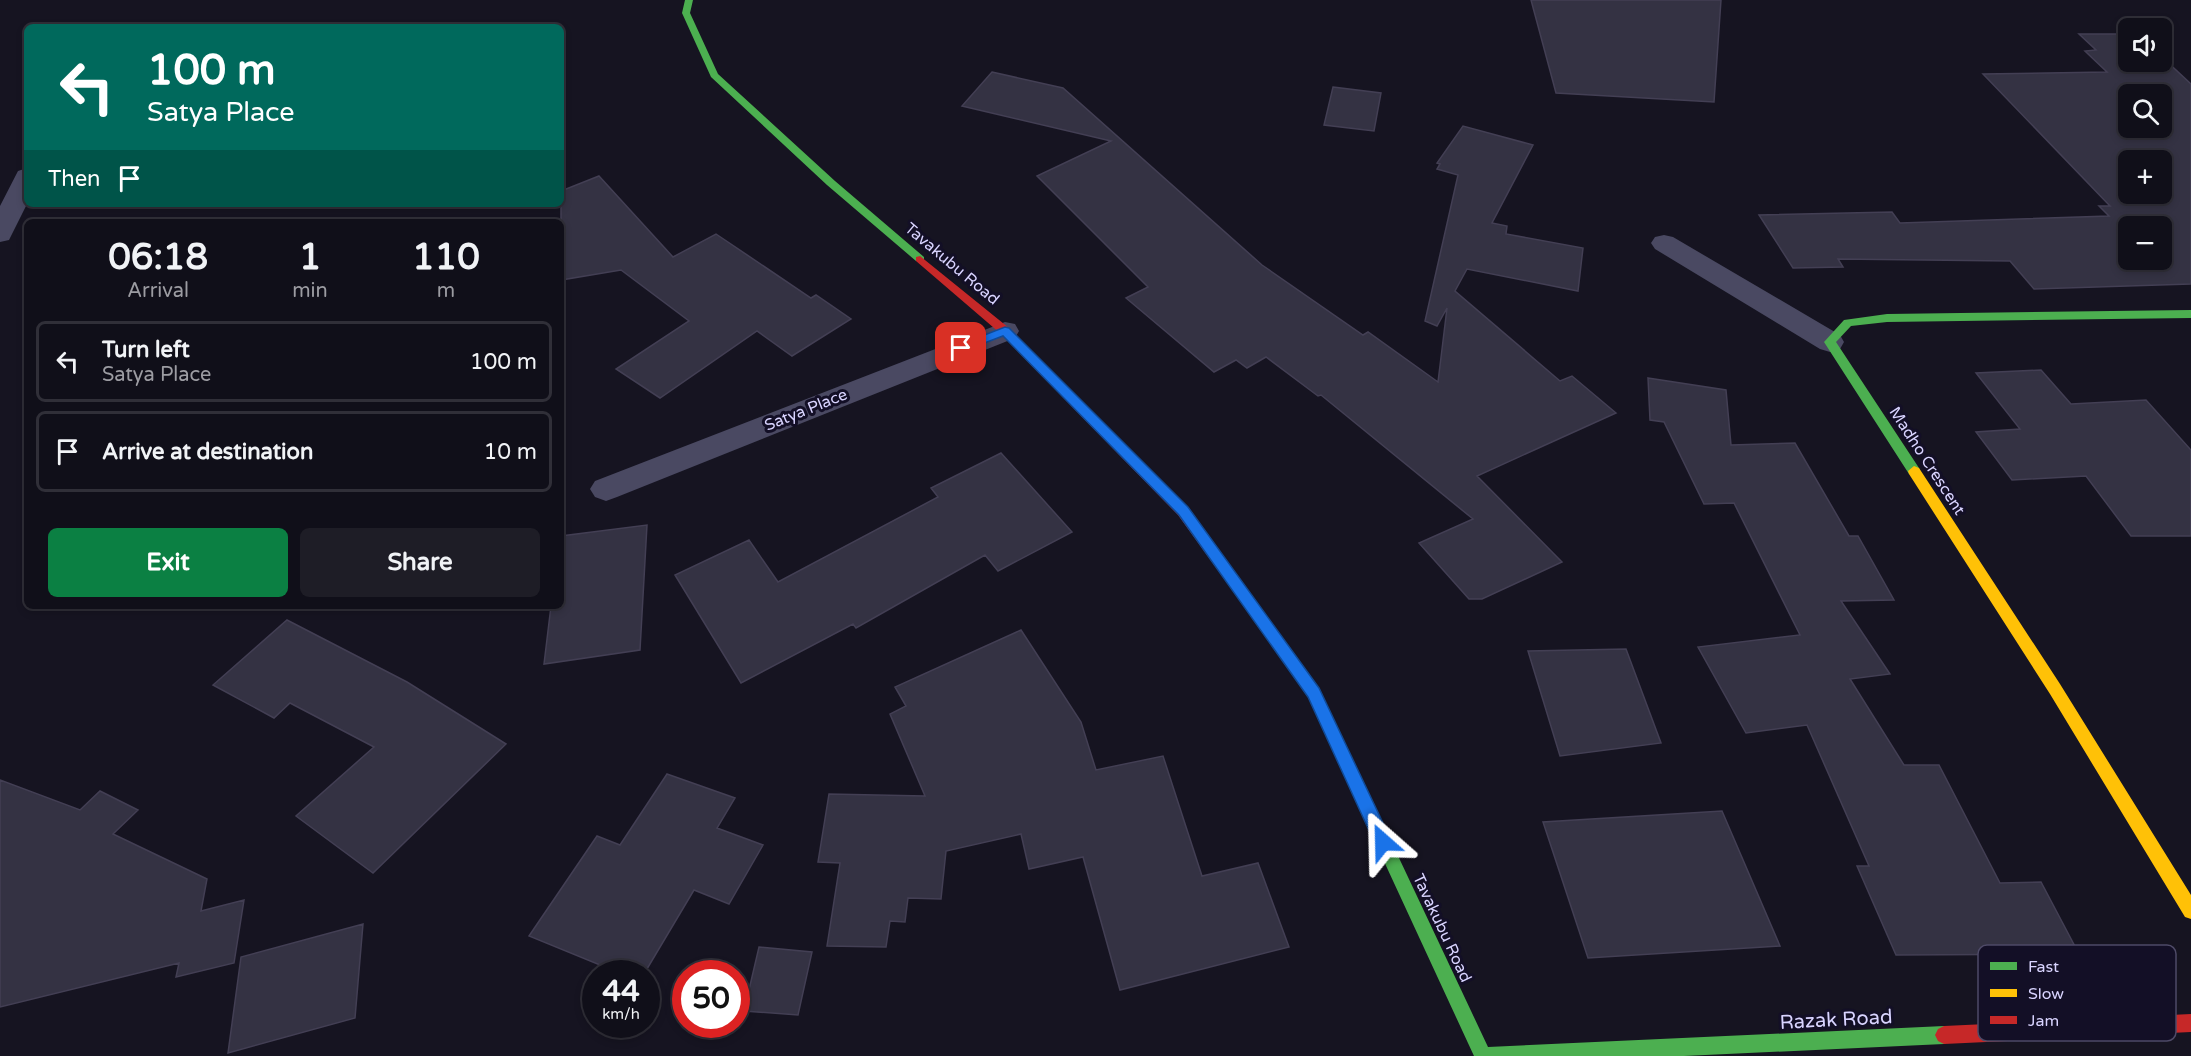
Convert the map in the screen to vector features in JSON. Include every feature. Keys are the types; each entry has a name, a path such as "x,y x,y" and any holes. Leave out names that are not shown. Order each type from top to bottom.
{"main road":[{"name":"Tavakubu Road","path":"689,0 686,13 714,75 831,183 1005,331 1183,511 1314,693 1483,1056"},
{"path":"1830,342 1848,323 1887,318 2191,314"},
{"name":"Madho Crescent","path":"1830,342 2055,689 2191,911"},
{"name":"Razak Road","path":"2176,1024 2191,1023"},
{"name":"Razak Road","path":"1483,1056 1978,1033"}],"street":[{"path":"0,234 24,182"},
{"path":"1664,243 1830,342"},
{"name":"Satya Place","path":"606,489 1005,331"}],"building":[{"path":"1531,0 1721,0 1714,102 1556,93"},
{"path":"2079,34 2118,34 2118,72 2172,72 2172,66 2191,84 2191,284 2034,289 2010,261 1838,259 1843,267 1793,268 1759,215 1892,212 1900,223 2109,216 2099,206 2110,206 1983,74 2107,72 2085,51 2096,50"},
{"path":"992,72 1063,88 1262,265 1363,335 1368,332 1438,382 1447,308 1437,326 1425,321 1458,175 1437,169 1440,164 1437,163 1463,126 1533,145 1492,223 1507,226 1506,234 1583,248 1578,291 1467,269 1455,291 1560,381 1572,376 1616,413 1477,476 1562,562 1482,599 1469,599 1419,543 1473,519 1321,395 1318,396 1266,357 1247,368 1236,360 1214,372 1126,298 1148,287 1037,176 1111,141 962,106"},
{"path":"1333,87 1381,93 1374,131 1324,125"},
{"path":"599,176 673,257 716,234 811,298 816,295 851,319 792,356 757,331 660,398 616,369 689,321 621,270 564,280 564,219 561,219 561,207 564,207 564,190"},
{"path":"2041,370 2071,404 2146,400 2191,450 2191,536 2131,536 2086,476 2012,480 1976,432 2020,429 1976,373"},
{"path":"1648,378 1726,390 1731,445 1795,443 1849,536 1858,536 1894,600 1841,601 1890,674 1850,679 1904,765 1939,765 2000,883 2041,882 2074,945 1978,945 1978,955 1896,955 1857,866 1869,866 1807,725 1746,733 1698,647 1800,635 1734,503 1704,504 1664,422 1650,420"},
{"path":"1001,453 1072,532 998,571 985,555 856,628 853,624 741,683 675,575 749,540 778,582 938,497 931,488"},
{"path":"647,525 640,650 544,664 551,609 564,609 564,536"},
{"path":"287,620 407,682 506,744 373,873 296,816 374,747 290,703 274,718 213,685"},
{"path":"1021,630 1081,722 1096,770 1163,756 1202,876 1258,863 1289,947 1120,990 1083,857 1029,869 1021,834 946,851 941,899 908,898 905,922 890,921 886,947 827,946 840,863 818,862 829,794 925,796 890,714 906,706 895,687"},
{"path":"1626,649 1661,743 1560,756 1528,651"},
{"path":"667,774 735,798 717,828 763,845 729,904 694,890 652,960 588,960 529,936 597,836 620,845"},
{"path":"0,780 80,810 100,791 138,810 113,834 207,879 201,911 244,900 234,963 176,977 179,963 0,1007"},
{"path":"1722,811 1780,946 1588,958 1543,822"},
{"path":"363,924 355,1018 228,1053 241,957"},
{"path":"759,947 812,952 798,1015 750,1011 750,985"}],"traffic: fast":[{"path":"689,0 686,13 714,75 831,183 920,259"},
{"path":"1914,471 1830,342 1848,323 1887,318 2191,314"},
{"path":"1230,576 1314,693 1483,1056"},
{"path":"1483,1056 1944,1035"}],"traffic: slow":[{"path":"1914,471 2055,689 2191,911"}],"traffic: jam":[{"path":"920,259 1005,331 1183,511 1230,576"},
{"path":"2176,1024 2191,1023"},
{"path":"1944,1035 1978,1033"}],"route":[{"path":"961,348 1005,331 1183,511 1314,693 1383,842"}]}
